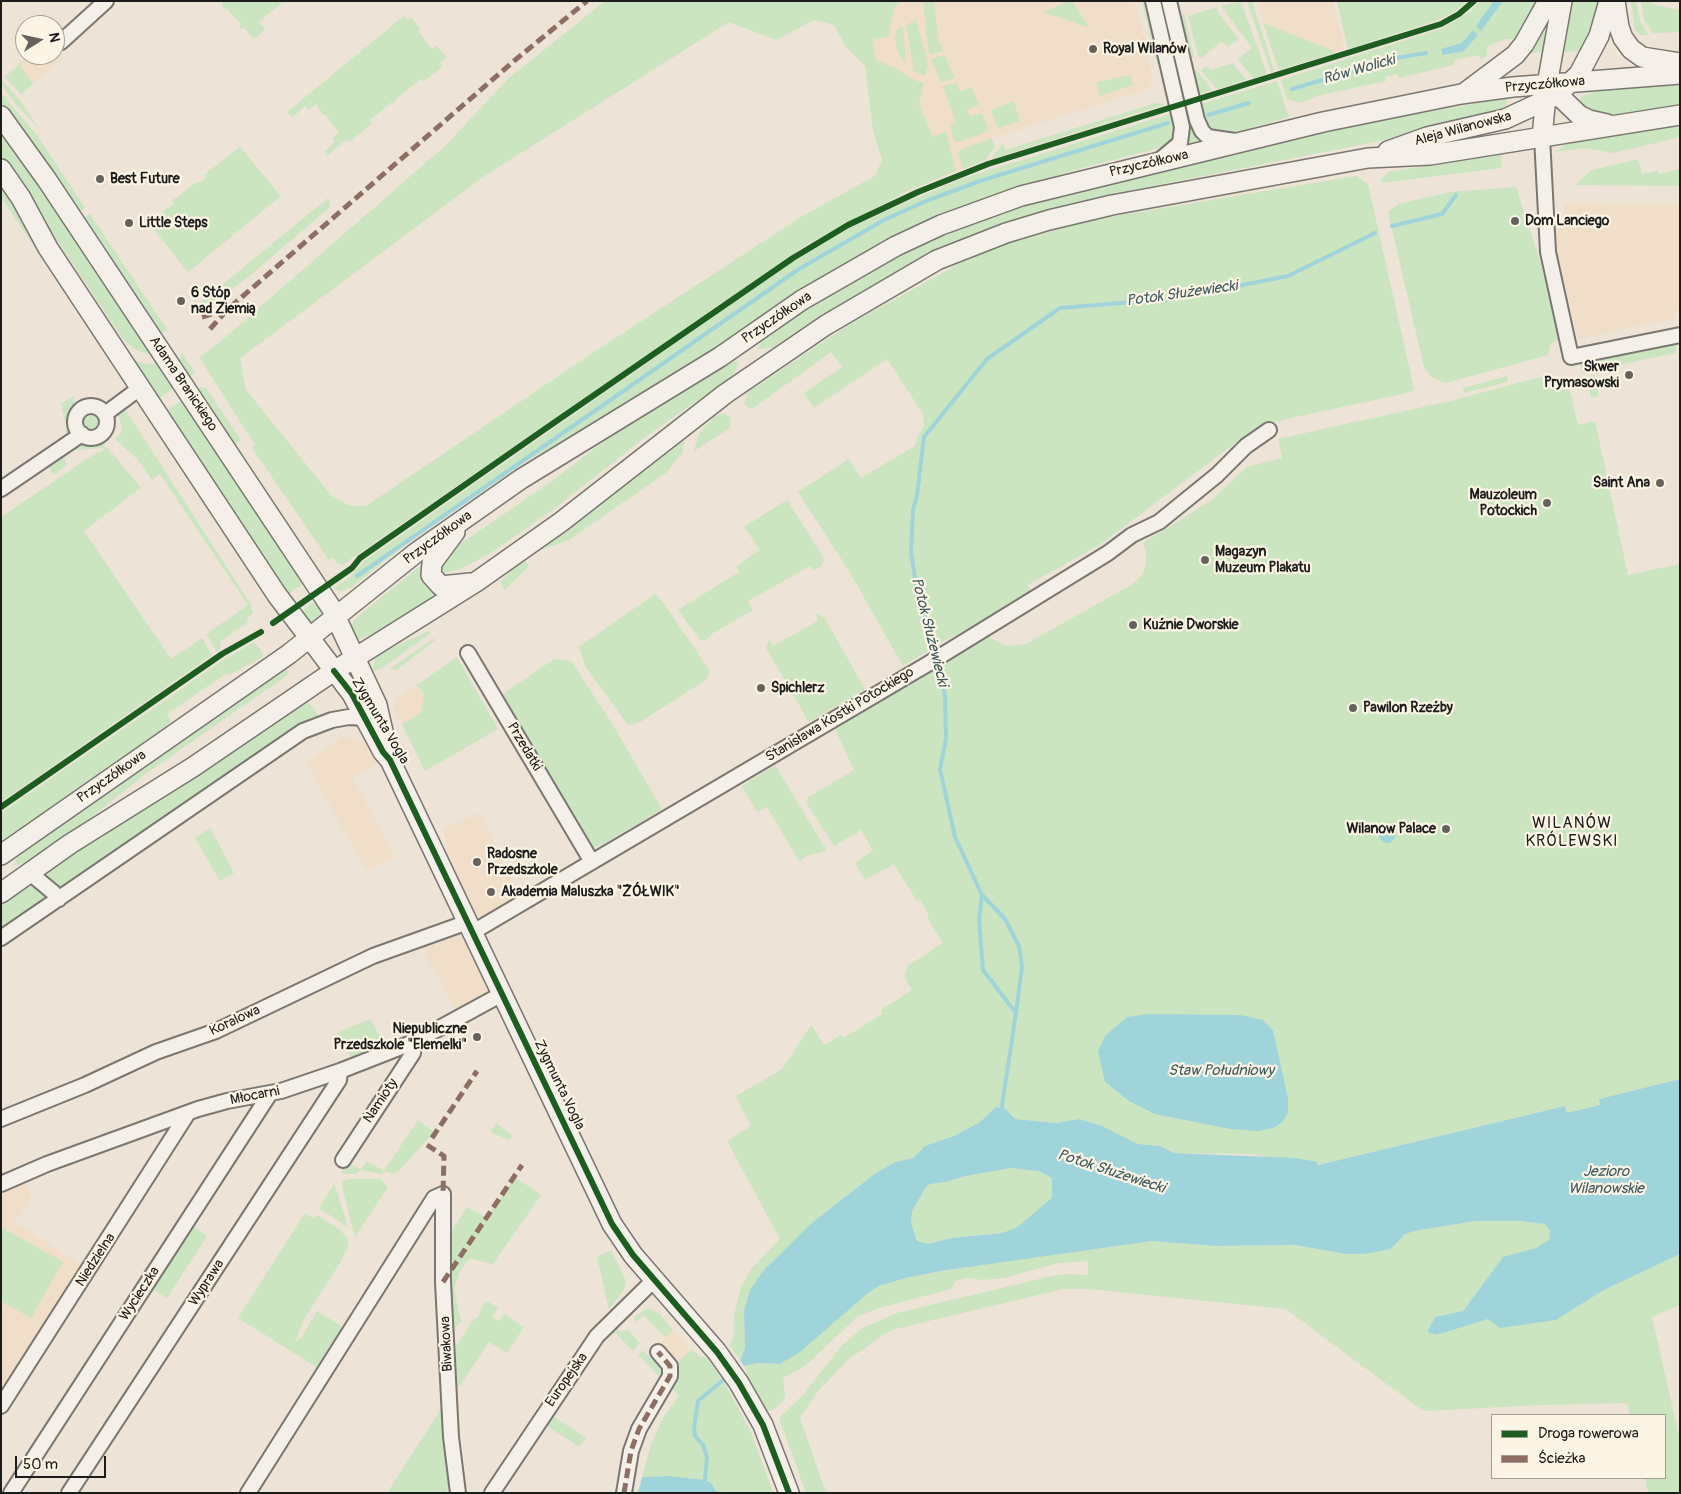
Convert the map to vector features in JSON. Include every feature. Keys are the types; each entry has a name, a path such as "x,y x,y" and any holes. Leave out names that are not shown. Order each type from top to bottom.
{"main road":[{"path":"1461,94 1515,55 1524,44 1548,1"},
{"path":"1542,137 1562,1"},
{"path":"1572,83 1599,36 1609,1"},
{"path":"1615,1 1622,38 1630,49 1642,57 1680,63"},
{"name":"Przyczółkowa","path":"1,855 308,639 417,552 520,480 720,357 802,300 896,246 941,225 1022,196 1156,162 1397,106 1461,94 1549,94 1572,83 1680,74"},
{"path":"1549,94 1588,120 1616,126"},
{"name":"Aleja Wilanowska","path":"1368,158 1427,137 1505,119 1549,94"},
{"path":"1,893 100,825 193,767 334,671 476,582 561,522 725,394 858,304 937,260 1006,233 1049,220 1112,205 1368,158 1430,155 1680,115"},
{"name":"Adama Branickiego","path":"1,116 53,188 321,591 336,617 355,658"},
{"path":"1,168 21,198 48,248 140,388 308,639 334,671"},
{"path":"465,518 432,563 431,574 441,586 476,582"},
{"name":"Zygmunta Vogla","path":"355,658 378,705 390,760"},
{"name":"Zygmunta Vogla","path":"334,671 366,718 390,760 612,1224 633,1255 717,1352 739,1383 763,1425 789,1493"}],"street":[{"path":"65,38 106,1"},
{"path":"1153,1 1182,127 1180,144 1168,155 1156,162"},
{"path":"1169,1 1197,120 1202,130 1208,136 1218,139 1250,140"},
{"path":"1542,137 1548,252 1571,357 1680,335"},
{"path":"105,414 140,388"},
{"path":"93,406 105,414 107,424 102,434 90,438 82,434 77,430 76,422 80,411 93,406"},
{"name":"Stanisława Kostki Potockiego","path":"470,927 592,862 926,665 1108,553 1132,535 1159,522 1217,475 1246,446 1269,430"},
{"path":"1,489 82,434"},
{"name":"Przedatki","path":"468,653 592,862"},
{"path":"1,938 303,731 332,720 349,717 366,718"},
{"path":"30,873 59,899"},
{"name":"Koralowa","path":"1,1118 84,1086 156,1052 216,1031 373,956 470,927"},
{"name":"Młocarni","path":"1,1184 47,1164 188,1113 227,1101 269,1095 340,1071 414,1042 502,994"},
{"name":"Namioty","path":"343,1160 413,1053 414,1042"},
{"name":"Wyprawa","path":"69,1493 339,1080 340,1071"},
{"name":"Wycieczka","path":"11,1493 269,1095"},
{"name":"Niedzielna","path":"1,1406 188,1113"},
{"name":"Biwakowa","path":"248,1493 434,1198 443,1194 443,1282 451,1437 458,1493"},
{"name":"Europejska","path":"492,1493 597,1336 655,1279"},
{"path":"624,1493 631,1451 639,1429 670,1376 670,1366 658,1352"}],"shaded area":[{"path":"865,1 1135,1 1153,78 1146,90 992,138 995,147 985,160 900,194"},
{"path":"1257,1 1333,1 1344,49 1278,70"},
{"path":"20,65 54,65 33,84"},
{"path":"1571,203 1680,204 1680,309 1675,311 1675,318 1578,339 1554,236 1557,228 1568,225 1564,205"},
{"path":"417,685 424,694 421,713 402,724 394,707 396,699"},
{"path":"343,736 364,742 380,762 352,777 395,856 366,870 306,762"},
{"path":"480,813 519,896 482,918 474,913 448,856 443,829"},
{"path":"458,929 491,995 458,1013 419,943"},
{"path":"25,1181 31,1196 15,1222 83,1266 1,1395 1,1190"},
{"path":"673,1330 691,1350 673,1367 656,1346"}],"green space":[{"path":"221,1 284,1 259,22 265,30 254,39 244,28 242,29 239,26 241,24 226,8 224,9"},
{"path":"605,1 900,1 894,8 888,37 872,40 876,60 900,70 911,79 924,83 919,105 933,137 946,131 956,171 900,194 806,245 342,565 333,558 329,560 252,448 255,445 199,357 221,341 445,146 507,80","holes":["814,20 834,25 846,47 865,66 873,131 882,160 875,176 801,217 594,352 366,506 350,506 331,495 246,390 240,358 486,175 729,22 776,40"]},
{"path":"923,1 934,1 938,37 943,51 929,55"},
{"path":"1072,1 1090,28 1044,12"},
{"path":"1142,1 1148,1 1164,67 1157,64"},
{"path":"1247,1 1252,1 1274,70 1271,72"},
{"path":"1337,1 1467,1 1456,11 1438,20 1348,49"},
{"path":"1480,1 1538,1 1518,39 1507,39 1492,44 1487,47 1487,54 1481,60 1479,55 1454,60 1454,65 1399,78 1398,74 1385,77 1386,81 1317,96 1300,103 1287,99 1281,80 1443,28 1470,12"},
{"path":"1570,1 1602,1 1595,26 1582,51 1559,52"},
{"path":"1631,1 1636,1 1640,21 1648,35 1640,35 1635,30"},
{"path":"1641,1 1651,1 1651,4 1680,10 1680,32 1653,33 1644,20"},
{"path":"1241,2 1266,71 1266,74 1253,78 1238,59 1252,48 1221,6"},
{"path":"1217,7 1218,13 1239,39 1228,47 1222,41 1201,58 1198,56 1188,16"},
{"path":"1184,13 1194,57 1189,62 1179,20"},
{"path":"404,16 408,20 411,17 417,25 415,28 418,26 420,29 418,31 432,49 436,46 447,57 440,63 442,67 424,81 421,79 395,100 394,104 392,102 370,120 372,123 350,142 347,139 327,156 324,152 335,142 332,138 339,133 316,104 309,110 305,106 293,117 287,112"},
{"path":"1548,16 1553,16 1545,52 1528,53"},
{"path":"916,20 928,65 925,76 914,71 906,25"},
{"path":"1263,23 1334,51 1334,53 1279,70"},
{"path":"903,27 906,65 897,50 895,40 896,31"},
{"path":"945,55 954,78 941,82 931,59"},
{"path":"1233,63 1246,80 1217,89 1201,70 1207,66 1210,70"},
{"path":"20,65 33,84 22,94 26,100 5,77"},
{"path":"1191,69 1197,71 1212,90 1197,95"},
{"path":"1131,75 1133,85 1100,96 1097,82"},
{"path":"2,80 22,103 40,130 14,102 1,84"},
{"path":"1277,81 1289,117 1231,134 1213,132 1204,123 1198,105"},
{"path":"956,83 960,92 972,87 979,105 967,109 970,116 982,113 989,131 958,142 954,140 950,125 956,123 943,86"},
{"path":"1680,83 1680,106 1618,115 1593,111 1579,101 1582,96 1598,91"},
{"path":"1,93 36,134 85,208 80,212 76,211 13,121 1,102"},
{"path":"1507,98 1506,111 1493,115 1389,139 1112,194 1007,222 914,261 823,314 772,348 758,349 764,335 817,298 922,241 1015,205 1348,126"},
{"path":"1014,101 1020,121 998,128 991,110"},
{"path":"1156,103 1166,104 991,159 1003,143 1005,150"},
{"path":"1189,108 1202,140 1186,144 1188,133 1183,110"},
{"path":"1173,113 1176,121 1175,134 1169,144 1163,147 1074,170 954,210 900,234 837,268 775,307 716,350 571,440 520,463 406,544 352,587 341,591 333,589 350,577 363,562 786,266 846,230 899,205 964,178"},
{"path":"1680,126 1680,137 1614,153 1585,148 1555,152 1567,144"},
{"path":"1,130 24,158 154,353 147,354 134,349 122,338 1,156"},
{"path":"992,138 995,147 985,160 963,169 958,153 961,149"},
{"path":"240,147 281,196 188,272 148,222 174,204 172,201 197,182 199,183 206,178 204,175"},
{"path":"1502,154 1501,168 1381,183 1383,177 1389,172"},
{"path":"1638,159 1642,174 1657,171 1659,174 1680,169 1680,186 1575,185 1592,170"},
{"path":"1356,176 1368,184 1414,389 1411,392 1259,425 1101,544 1028,585 1032,593 982,624 947,639 903,666 849,571 798,492 849,459 861,478 915,446 924,426 923,414 887,359 814,408 804,393 842,367 831,352 752,409 744,404 747,393 845,327 982,251 1090,220"},
{"path":"1,180 126,381 126,385 1,197"},
{"path":"1516,187 1540,261 1559,339 1550,345 1548,355 1446,383 1442,382 1430,376 1424,367 1388,212 1398,204 1450,192"},
{"path":"328,198 330,207 253,273 225,295 199,311 197,308 184,316"},
{"path":"90,214 168,331 158,332 83,222 84,218"},
{"path":"1677,343 1675,353 1582,373 1580,363"},
{"path":"182,353 195,372 188,379 179,362"},
{"path":"739,361 733,376 644,438 554,509 491,553 460,569 445,573 440,569 440,563 453,549 552,481 637,416 724,363"},
{"path":"134,362 147,364 162,363 177,386 158,399"},
{"path":"1552,374 1558,381 1568,383 1578,425 1595,421 1628,575 1680,564 1680,1079 1599,1099 1601,1105 1567,1114 1565,1106 1317,1165 1252,1154 1174,1153 1160,1146 1138,1144 1102,1126 1079,1119 1056,1123 1015,1119 1006,1109 996,1107 980,1122 954,1137 925,1146 913,1158 896,1162 877,1172 813,1222 750,1290 744,1311 745,1348 740,1360 729,1345 733,1339 734,1315 741,1287 752,1268 780,1239 727,1141 751,1126 736,1096 782,1069 811,1025 824,1045 841,1035 844,1038 882,1014 881,1010 912,990 904,976 908,966 943,943 927,917 929,915 920,900 917,901 894,864 865,880 855,863 873,850 861,830 834,846 807,804 807,798 854,770 835,729 987,636 1006,646 1026,644 1131,585 1142,575 1146,564 1146,552 1143,543 1212,500 1247,467 1282,458 1278,439 1450,401"},
{"path":"1595,375 1599,396 1591,398 1586,377"},
{"path":"1508,376 1507,382 1464,393 1463,388"},
{"path":"201,387 206,388 241,440 237,443 236,449 196,391"},
{"path":"74,395 76,408 72,415 70,432 65,438 66,426 61,404"},
{"path":"185,398 307,581 288,594 166,411"},
{"path":"125,409 251,605 253,613 248,617 247,623 220,642 221,645 217,652 207,634 248,605 160,474 152,480 137,459 115,439 122,432 119,414"},
{"path":"91,413 99,421 91,429 83,421"},
{"path":"724,413 731,418 730,428 694,451 698,436 705,426 716,416"},
{"path":"685,440 682,453 667,472 569,540 541,550"},
{"path":"82,442 101,442 105,444 103,448 74,450 73,448"},
{"path":"106,446 141,488 84,531 171,659 202,638 212,655 1,802 1,517 96,453 101,452"},
{"path":"62,455 67,465 54,475 49,468 50,464"},
{"path":"787,500 824,558 822,565 814,571 810,566 748,601 753,610 713,633 705,641 700,640 678,610 739,572 737,566 760,550 744,527"},
{"path":"526,562 529,566 505,590 500,582 517,565"},
{"path":"421,565 442,592 375,634 356,640 349,629 355,619"},
{"path":"655,594 662,601 710,671 706,680 640,722 628,725 585,666 579,647"},
{"path":"318,599 322,617 311,624 300,612"},
{"path":"816,613 824,617 865,689 809,722 766,648 769,639 773,646 818,621"},
{"path":"431,630 430,634 382,668 373,671 375,659 379,654"},
{"path":"433,639 436,639 397,670 390,669"},
{"path":"254,642 263,653 263,657 229,675 227,673 167,714 171,721 156,737 1,846 1,813 225,659"},
{"path":"457,657 498,729 425,771 402,724 421,713 424,694 417,685"},
{"path":"554,659 571,661 611,722 662,809 600,846 592,847 503,694"},
{"path":"284,666 289,674 144,775 57,845 28,864 14,865 20,851"},
{"path":"307,701 320,717 293,728 61,889 44,876 45,872 120,821 198,776"},
{"path":"775,765 827,851 808,855 799,861 767,807 757,812 742,786"},
{"path":"210,828 234,873 220,881 195,838"},
{"path":"31,882 45,894 44,900 1,930 1,902"},
{"path":"370,1019 387,1049 353,1062 337,1033"},
{"path":"418,1120 434,1132 399,1171 393,1174 384,1171"},
{"path":"496,1123 513,1136 510,1140 490,1132"},
{"path":"345,1161 361,1170 355,1174 344,1174 341,1172"},
{"path":"367,1161 384,1171 381,1174 361,1170"},
{"path":"1011,1168 1039,1171 1052,1178 1053,1198 1016,1228 1002,1233 951,1238 927,1244 917,1241 911,1223 912,1211 926,1187 930,1184"},
{"path":"515,1177 541,1195 493,1264 472,1259 467,1261 459,1273 454,1290 461,1322 454,1328 449,1317 447,1238 467,1207 487,1218"},
{"path":"348,1179 380,1179 388,1187 355,1237 342,1186 343,1181"},
{"path":"334,1184 345,1217 347,1227 319,1208"},
{"path":"305,1213 314,1219 317,1215 339,1229 348,1239 348,1247 340,1263 304,1319 295,1342 302,1337 317,1311 344,1328 318,1368 238,1318"},
{"path":"1476,1221 1519,1221 1545,1224 1550,1229 1549,1240 1536,1248 1503,1257 1463,1311 1435,1317 1427,1332 1437,1335 1488,1319 1556,1320 1604,1290 1680,1254 1680,1305 1652,1317 1680,1440 1680,1493 1648,1493 1645,1479 1666,1479 1666,1414 1630,1414 1627,1403 1427,1411 1419,1408 1286,1309 1088,1289 1063,1289 891,1330 850,1358 819,1390 800,1418 826,1493 806,1493 779,1418 804,1394 842,1345 863,1328 897,1313 1052,1276 1069,1274 1088,1275 1088,1261 1059,1263 1004,1278 983,1280 967,1278 955,1281 951,1289 879,1308 858,1316 805,1366 783,1378 785,1395 782,1403 771,1411 766,1410 745,1374 747,1371 744,1366 757,1363 781,1364 868,1293 879,1286 905,1278 993,1262 1152,1241 1216,1246 1295,1245 1345,1254 1391,1249 1405,1234"},
{"path":"190,1224 207,1236 167,1298 149,1287"},
{"path":"1,1227 63,1262 31,1318 1,1301"},
{"path":"611,1250 626,1281 624,1290 609,1309 597,1257"},
{"path":"485,1301 498,1307 492,1317 499,1321 504,1314 524,1327 507,1353 489,1342 459,1387 452,1384 451,1354 473,1320 478,1317"},
{"path":"647,1308 660,1314 673,1330 665,1337 643,1315 636,1322 634,1318"},
{"path":"618,1329 621,1332 627,1329 640,1343 633,1351 617,1334 612,1333"},
{"path":"692,1349 699,1356 709,1359 719,1373 751,1432 773,1493 716,1491 668,1476 642,1477 651,1444 664,1416 680,1395 668,1387 673,1367"},
{"path":"643,1350 650,1358 655,1353 666,1365 663,1380 638,1355"},
{"path":"445,1403 454,1479 445,1493 387,1493"},
{"path":"550,1414 586,1438 579,1447 544,1424"}],"water":[{"path":"1494,1 1503,1 1481,31 1476,26"},
{"path":"1473,30 1478,35 1464,51 1443,55 1441,49 1462,43"},
{"path":"1384,827 1390,827 1395,832 1393,841 1384,843 1379,838 1379,832"},
{"name":"Staw Południowy","path":"1149,1014 1240,1015 1263,1020 1273,1031 1288,1098 1288,1113 1283,1122 1273,1128 1257,1131 1230,1129 1155,1114 1129,1101 1105,1082 1098,1052 1105,1036 1127,1017"},
{"name":"Jezioro Wilanowskie","path":"1680,1079 1680,1254 1604,1290 1556,1320 1500,1328 1488,1319 1437,1335 1427,1332 1435,1317 1463,1311 1503,1257 1536,1248 1549,1240 1550,1230 1545,1224 1519,1221 1476,1221 1405,1234 1391,1249 1364,1254 1345,1254 1295,1245 1216,1246 1152,1241 947,1270 905,1278 879,1286 868,1293 800,1352 780,1364 757,1363 744,1366 740,1360 745,1348 744,1311 750,1290 764,1270 813,1222 877,1172 896,1162 913,1158 925,1146 954,1136 980,1122 996,1107 1006,1109 1015,1119 1056,1123 1079,1119 1102,1126 1138,1144 1160,1146 1174,1153 1296,1158 1317,1162 1318,1165 1565,1106 1567,1113 1600,1105 1599,1099","holes":["1011,1168 1039,1171 1052,1178 1052,1198 1016,1228 1002,1233 951,1238 928,1244 917,1241 911,1223 912,1211 926,1187 930,1184"]},
{"path":"668,1476 705,1480 712,1484 716,1491 729,1493 638,1493 642,1477"}],"waterway":[{"name":"Rów Wolicki","path":"1292,89 1396,58 1426,53"},
{"path":"1208,115 1249,103"},
{"path":"357,576 799,269 884,220 926,201 980,181 1168,123"},
{"name":"Potok Służewiecki","path":"1392,226 1442,214 1456,195"},
{"name":"Potok Służewiecki","path":"1001,1112 1016,1013 983,970 979,920 982,895 955,837 940,769 946,739 945,697 941,669 917,591 911,552 913,510 917,496 924,437 987,359 1060,308 1171,299 1288,276 1375,233"},
{"path":"982,895 1005,919 1019,946 1022,967 1016,1013"},
{"path":"705,1480 707,1457 703,1445 695,1436 694,1428 698,1401 728,1376"}],"marked path":[{"path":"210,329 228,309 514,61 587,1"},
{"path":"202,317 228,309"},
{"path":"432,1138 477,1071"},
{"path":"427,1145 444,1156 443,1194"},
{"path":"443,1282 522,1165"},
{"path":"624,1493 631,1451 639,1429 670,1376 670,1366 658,1352"}],"cycle path":[{"path":"273,623 352,568 360,558 542,431 793,258 848,225 918,192 988,164 1441,24 1459,14 1474,1"},
{"path":"1,807 222,654 261,632"},
{"path":"334,671 352,694 383,752 390,760 612,1224 633,1255 717,1352 739,1383 763,1425 789,1493"}],"place":[{"name":"Royal Wilanów","path":"1093,49"},
{"name":"Best Future","path":"100,179"},
{"name":"Dom Lanciego","path":"1515,221"},
{"name":"Little Steps","path":"129,223"},
{"name":"6 Stóp nad Ziemią","path":"181,301"},
{"name":"Skwer Prymasowski","path":"1629,375"},
{"name":"Saint Ana","path":"1660,483"},
{"name":"Mauzoleum Potockich","path":"1547,503"},
{"name":"Magazyn Muzeum Plakatu","path":"1205,560"},
{"name":"Kuźnie Dworskie","path":"1133,625"},
{"name":"Spichlerz","path":"761,688"},
{"name":"Pawilon Rzeźby","path":"1353,708"},
{"name":"Wilanow Palace","path":"1446,829"},
{"name":"Radosne Przedszkole","path":"477,862"},
{"name":"Akademia Maluszka \"ŻÓŁWIK\"","path":"491,892"},
{"name":"Niepubliczne Przedszkole \"Elemelki\"","path":"477,1037"}],"district":[{"name":"WILANÓW KRÓLEWSKI","path":"1572,833"}]}
